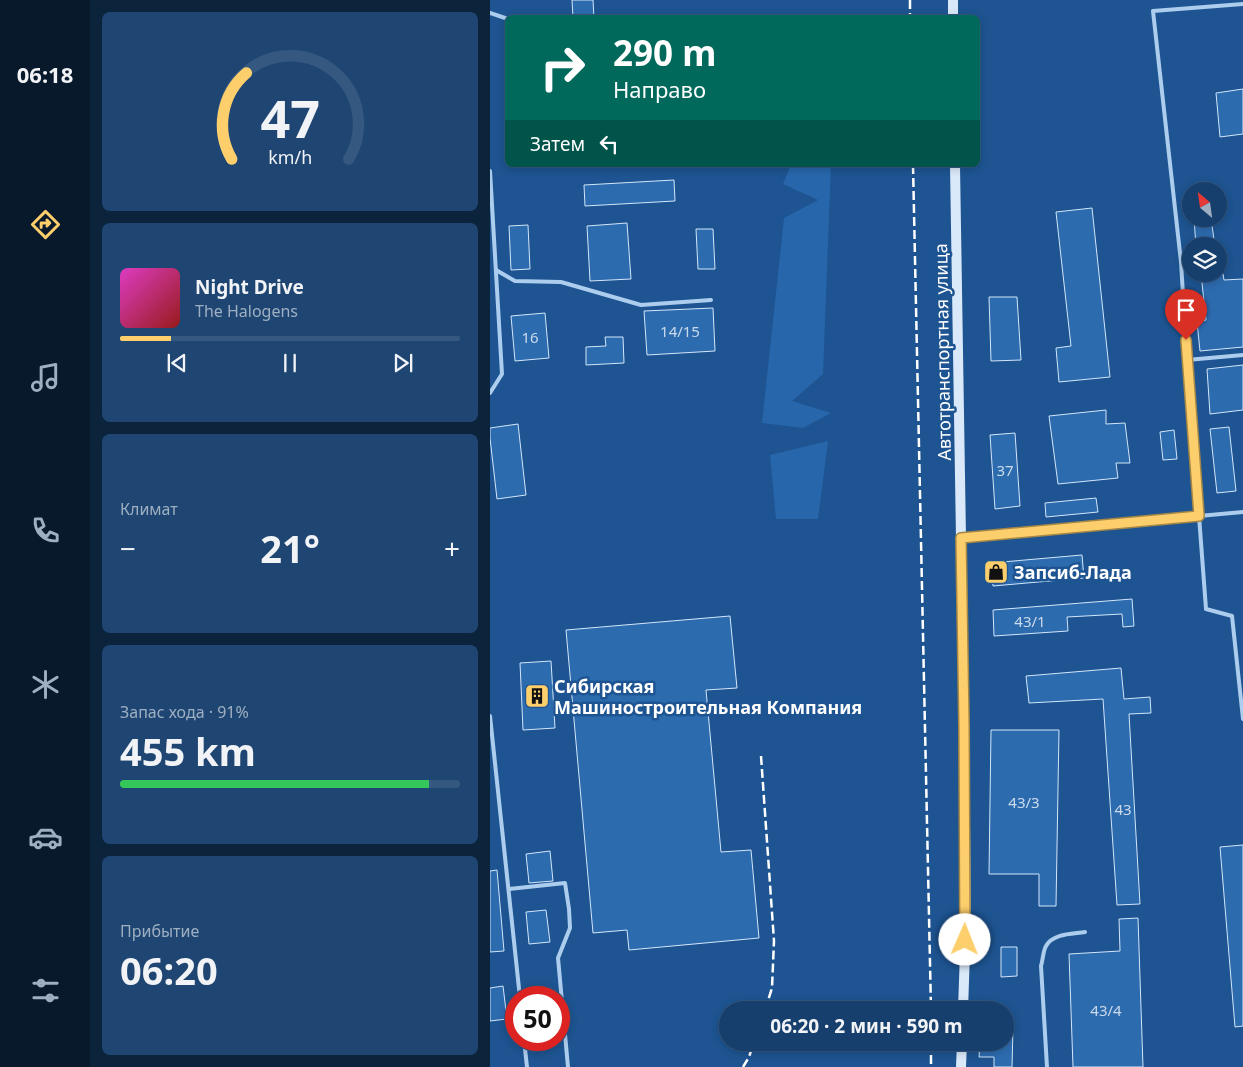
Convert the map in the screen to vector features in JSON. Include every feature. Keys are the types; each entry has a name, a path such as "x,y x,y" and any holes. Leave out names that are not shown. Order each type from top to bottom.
{"main road":[{"path":"953,0 953,15"},
{"name":"Автотранспортная улица","path":"955,167 966,913 963,1001"},
{"path":"961,1067 962,1051"}],"lane":[{"path":"1243,4 1153,11 1181,262 1206,609 1232,616 1243,719"},
{"path":"490,13 505,19"},
{"path":"490,171 502,374 490,393"},
{"path":"496,270 515,281 561,282 640,305 711,300"},
{"path":"1187,360 1243,355"},
{"path":"961,538 1243,512"},
{"path":"490,716 519,986"},
{"path":"509,889 565,883 570,928 558,958 568,1067"},
{"path":"1047,1067 1041,966 1045,950 1047,945 1056,937 1085,932"},
{"path":"525,1051 527,1067"}],"shaded area":[{"path":"790,167 831,167 823,374 792,401 831,413 803,428 762,423 784,218 818,200 783,184"},
{"path":"828,441 818,519 776,519 770,455"}],"building":[{"path":"572,0 593,0 594,15 573,15"},
{"path":"1243,89 1243,134 1220,137 1216,93"},
{"path":"674,180 675,201 585,206 584,185"},
{"path":"1092,208 1110,377 1059,382 1056,348 1071,346 1056,212"},
{"path":"627,223 631,279 590,281 587,226"},
{"path":"528,225 530,269 511,270 509,226"},
{"path":"1195,228 1212,228 1214,237 1195,237"},
{"path":"696,229 713,229 715,269 698,269"},
{"path":"1243,279 1243,347 1200,351 1197,322 1206,320 1202,282 1227,282 1227,280"},
{"path":"989,297 1017,297 1021,360 991,361"},
{"path":"713,308 715,351 647,355 644,311"},
{"path":"545,313 549,358 515,361 511,316"},
{"path":"605,337 623,337 624,363 586,365 586,347 606,346"},
{"path":"1243,365 1243,410 1210,414 1207,369"},
{"path":"1106,410 1106,424 1125,423 1130,463 1116,463 1118,478 1058,484 1049,416"},
{"path":"518,424 526,495 497,499 490,428"},
{"path":"1229,427 1236,491 1217,493 1210,429"},
{"path":"1174,430 1177,459 1163,460 1160,432"},
{"path":"1015,433 1020,506 995,509 990,435"},
{"path":"1096,498 1098,512 1046,517 1045,503"},
{"path":"1082,555 1084,578 993,586 991,563"},
{"path":"1132,599 1134,626 1123,627 1122,614 1067,617 1068,631 994,636 993,610"},
{"path":"730,616 737,688 706,690 721,852 751,850 759,938 629,950 627,930 593,933 566,630"},
{"name":"Сибирская Машиностроительная Компания","path":"551,661 555,728 523,730 520,663"},
{"path":"1121,668 1124,699 1150,697 1151,713 1129,714 1140,904 1117,905 1103,699 1029,703 1026,676"},
{"path":"991,730 1059,730 1056,906 1039,906 1039,874 989,874"},
{"path":"1243,845 1243,1026 1235,1027 1220,847"},
{"path":"550,851 553,881 529,883 526,854"},
{"path":"497,870 504,951 490,952 490,871"},
{"path":"546,910 550,942 529,944 526,912"},
{"path":"1138,918 1143,1067 1073,1067 1069,954 1120,951 1119,919"},
{"path":"1001,947 1017,947 1017,976 1001,977"},
{"path":"503,986 505,1019 490,1021 490,988"},
{"path":"979,1051 1012,1051 1012,1067 994,1067 994,1057 979,1057"}],"railway":[{"path":"910,0 910,15"},
{"path":"913,167 931,1001"},
{"path":"761,756 774,941 772,988 768,1001"},
{"path":"743,1067 751,1051"},
{"path":"931,1051 931,1067"}],"place":[{"name":"Запсиб-Лада","path":"996,572"},
{"name":"Сибирская Машиностроительная Компания","path":"537,696"}],"route":[{"path":"965,940 961,538 1199,516 1186,340"}]}
